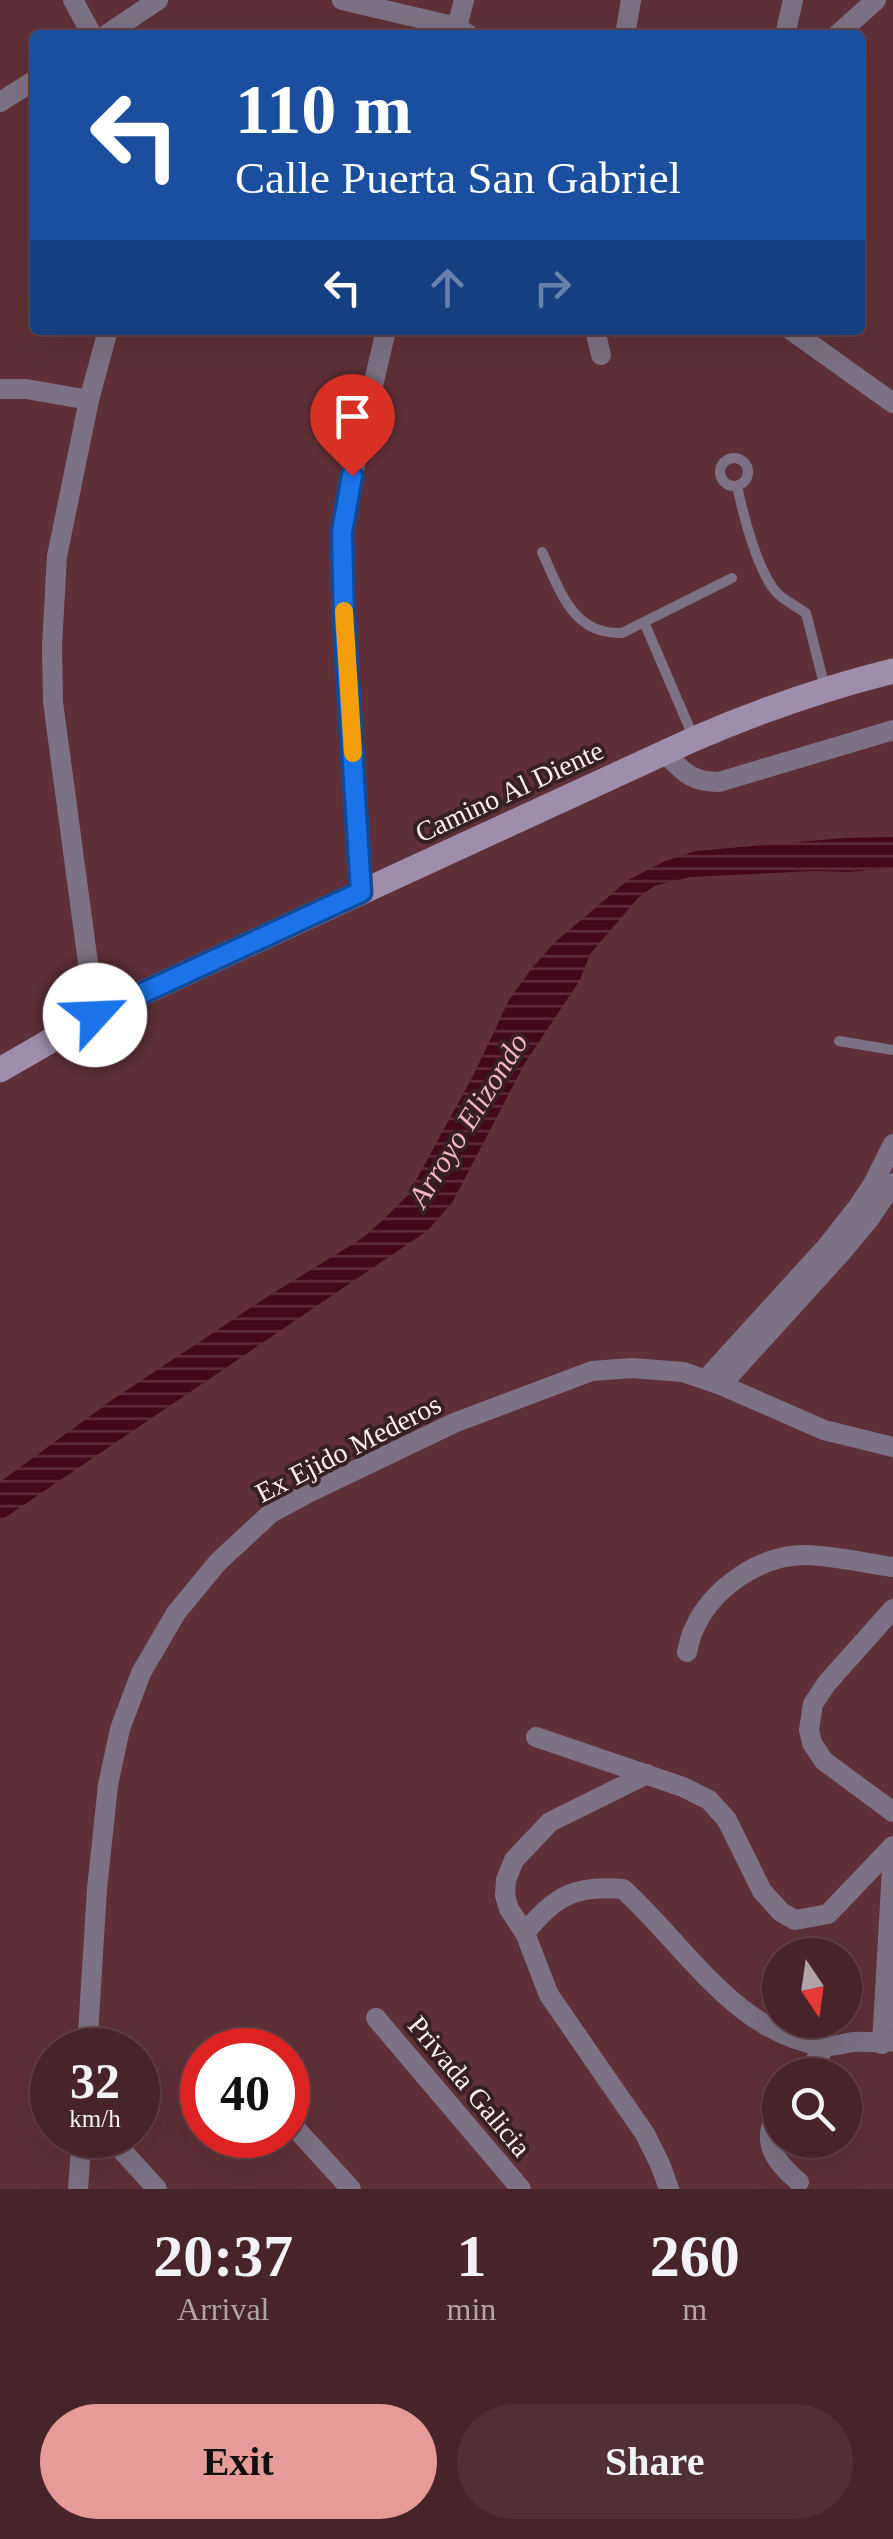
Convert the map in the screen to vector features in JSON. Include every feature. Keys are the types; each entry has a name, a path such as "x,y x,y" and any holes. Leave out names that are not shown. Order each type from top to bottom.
{"street":[{"path":"72,0 89,30"},
{"path":"113,30 158,0"},
{"path":"342,0 459,30"},
{"path":"463,30 464,0"},
{"path":"626,30 630,0"},
{"path":"787,30 794,0"},
{"path":"843,30 876,0"},
{"path":"0,102 30,83"},
{"path":"95,1015 53,702 52,646 57,556 107,335"},
{"path":"361,892 342,532 385,335"},
{"path":"597,335 601,355"},
{"path":"798,335 893,402"},
{"path":"0,389 26,389 89,400"},
{"name":"Camino Al Diente","path":"0,1070 95,1015 694,738 762,710 893,671"},
{"path":"664,752 688,776 702,782 718,782 893,730"},
{"path":"834,1250 893,1144"},
{"path":"713,1382 834,1250 870,1218 893,1182"},
{"name":"Ex Ejido Mederos","path":"88,2028 108,1785 120,1730 142,1673 176,1613 218,1562 271,1513 454,1424 592,1371 632,1368 683,1372 824,1430 893,1447"},
{"path":"686,1652 707,1606 752,1568 805,1555 893,1567"},
{"path":"893,1609 826,1683 813,1704 809,1730 824,1762 893,1812"},
{"path":"536,1737 684,1787 709,1800 726,1820 762,1891 781,1912 796,1920 828,1914 893,1849"},
{"path":"646,1774 550,1822 514,1860 505,1895 525,1933 549,1995 645,2134 668,2189"},
{"path":"525,1933 544,1910 580,1889 623,1889 744,2012 786,2034 826,2046 887,2042 893,1849"},
{"name":"Privada Galicia","path":"376,2018 521,2189"},
{"path":"817,2058 826,2046"},
{"path":"310,2144 350,2189"},
{"path":"78,2189 80,2158"},
{"path":"129,2158 157,2189"},
{"path":"777,2158 799,2182"}],"lane":[{"path":"737,486 746,525 770,583 806,612 825,690"},
{"path":"542,552 575,615 590,628 606,634 622,633 732,578"},
{"path":"644,622 694,738"},
{"path":"840,1041 893,1050"}],"water":[{"name":"Arroyo Elizondo","path":"893,837 893,868 690,877 654,886 638,898 590,954 580,980 525,1063 452,1203 427,1231 0,1521 0,1482 112,1400 361,1239 408,1195 509,1000 554,943 628,880 696,851"}],"slow traffic":[{"path":"344,611 353,753"}],"route":[{"path":"95,1015 361,892 342,532 352,476"}]}
